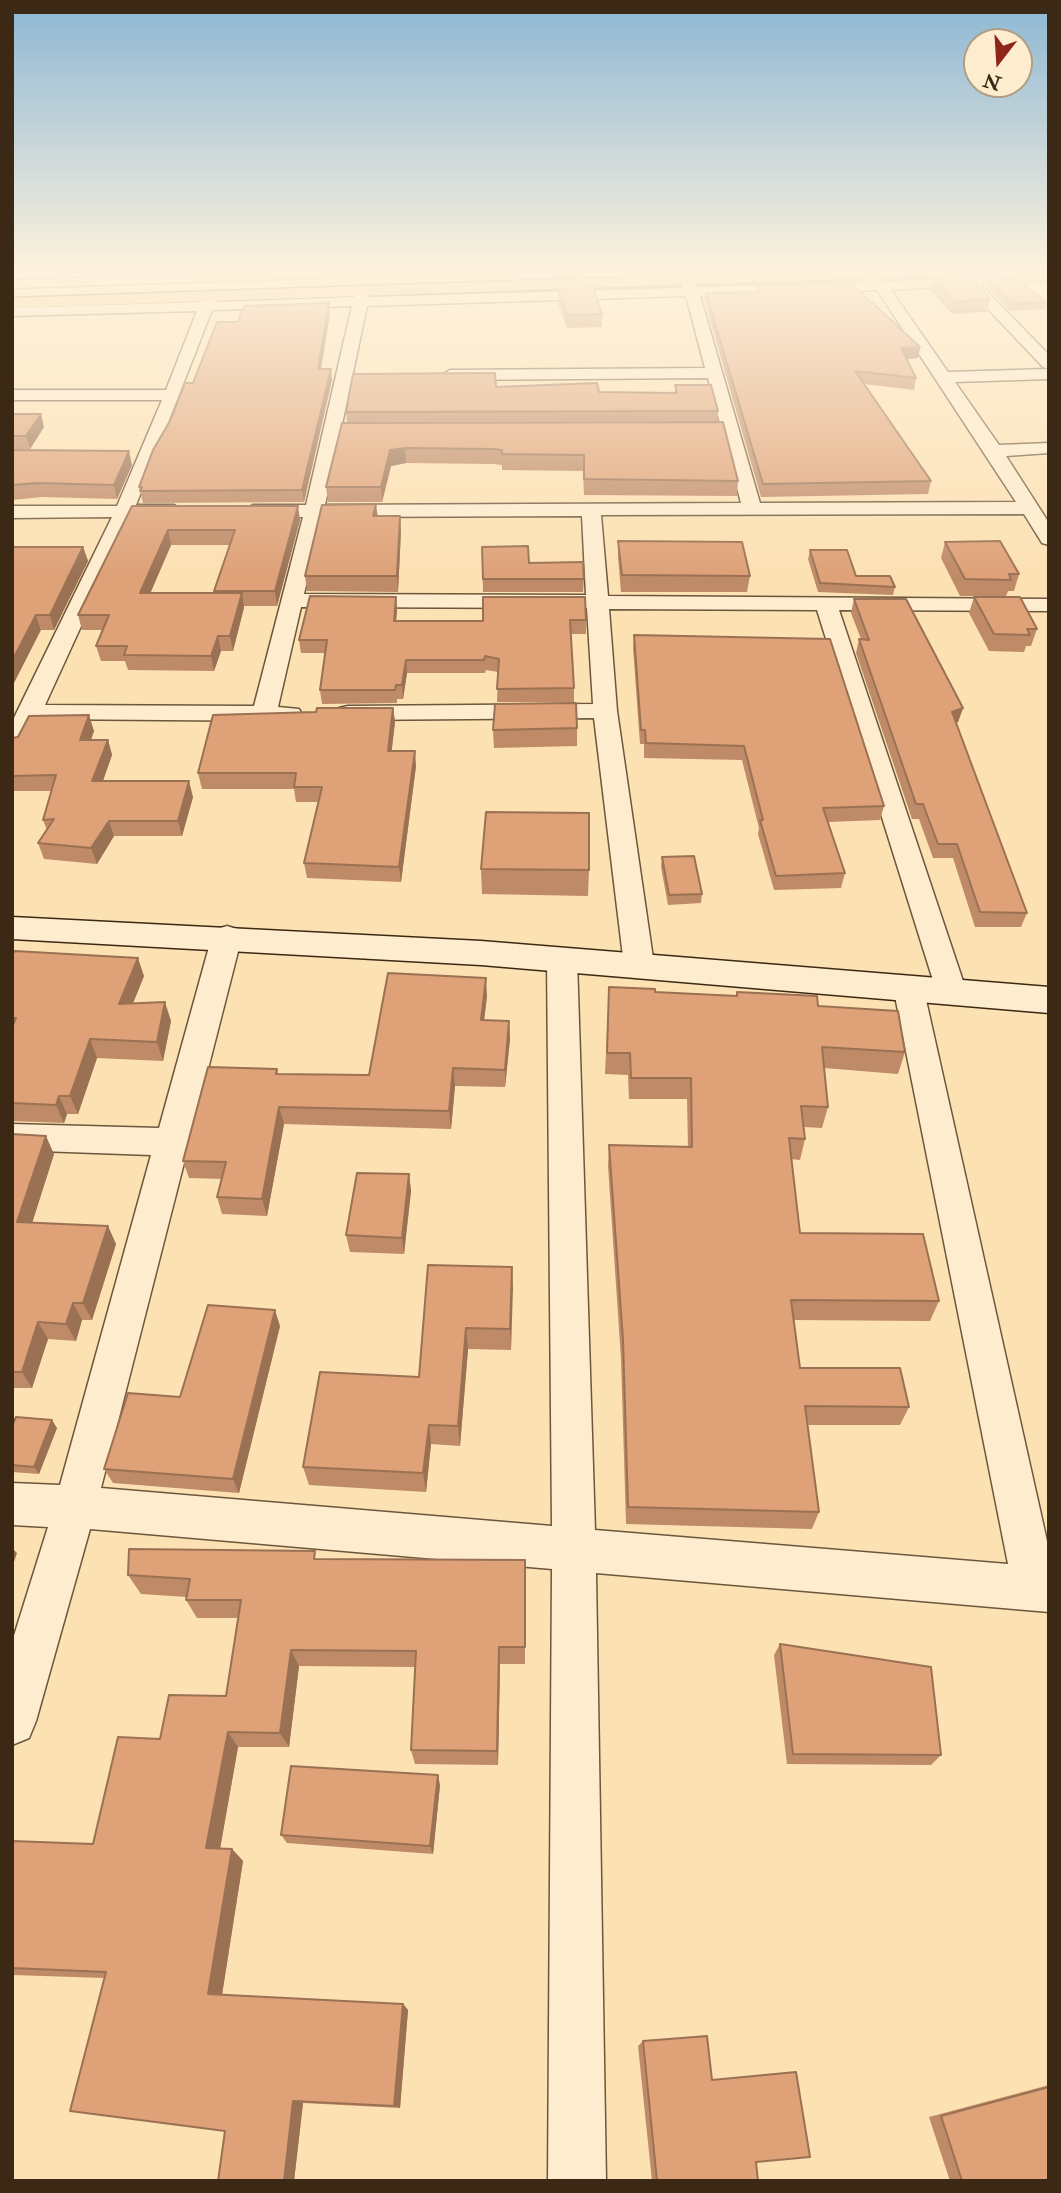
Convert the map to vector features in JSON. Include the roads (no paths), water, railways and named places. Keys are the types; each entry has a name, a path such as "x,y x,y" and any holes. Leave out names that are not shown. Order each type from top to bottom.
{"street":[{"path":"12,746 124,511 139,457 173,395 182,372"},
{"path":"264,714 312,512 341,430 353,372"},
{"path":"941,372 1049,539"},
{"path":"428,375 712,373 722,429 752,508"},
{"path":"944,377 1049,374"},
{"path":"12,395 173,395"},
{"path":"994,451 1049,448"},
{"path":"232,511 1030,508"},
{"path":"591,509 605,711 639,965"},
{"path":"12,512 191,511"},
{"path":"292,600 1049,605"},
{"path":"826,605 953,993"},
{"path":"30,712 264,714 605,711"},
{"path":"12,928 227,936 562,959 909,991 1049,1000"},
{"path":"12,1721 75,1507 227,936"},
{"path":"562,959 574,1550 577,2181"},
{"path":"12,1504 75,1507 1042,1590 909,991"},
{"path":"12,1137 172,1142"}]}
